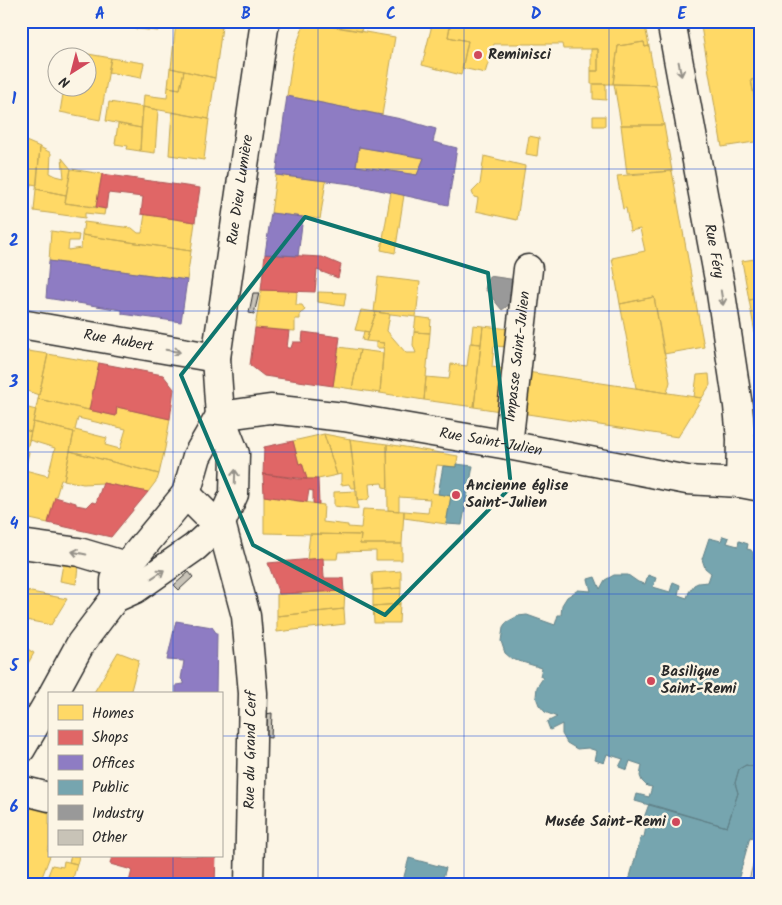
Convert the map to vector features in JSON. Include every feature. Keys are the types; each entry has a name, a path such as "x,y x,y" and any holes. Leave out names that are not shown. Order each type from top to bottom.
{"street":[{"name":"Rue Dieu Lumière","path":"220,416 216,358 265,21"},
{"name":"Rue Féry","path":"671,21 720,280 738,406 751,439 750,485"},
{"name":"Impasse Saint-Julien","path":"508,445 528,269"},
{"name":"Rue Aubert","path":"21,324 216,358"},
{"name":"Rue Saint-Julien","path":"220,416 270,409 344,417 508,445 687,480 750,485"},
{"path":"115,598 115,580 186,494 198,456 220,416"},
{"path":"54,692 81,643 115,598 135,589 170,566 195,547 221,523 234,494 236,454 220,416"},
{"path":"186,494 206,514 221,523"},
{"name":"Rue du Grand Cerf","path":"221,523 246,616 253,693 249,884"},
{"path":"21,544 79,552 126,566"},
{"path":"21,749 48,703"},
{"path":"21,790 48,798"}],"highlighted area":[{"path":"305,217 488,273 511,487 385,615 253,545 181,375"}],"shaded area":[{"path":"756,853 761,855 761,884 748,884"}],"building: Homes":[{"path":"102,21 159,21 158,31 128,28 129,25"},
{"path":"305,21 364,21 361,31"},
{"path":"433,21 451,21 448,37 468,41 461,75 422,65"},
{"name":"Reminisci","path":"451,21 644,21 649,46 645,47 644,42 618,46 613,84 591,84 591,71 598,71 598,49 563,49 562,44 494,44 485,73 462,68 468,41 448,37"},
{"path":"700,21 756,21 761,45 761,78 751,80 756,106 761,105 761,124 759,125 761,141 722,147"},
{"path":"176,22 222,27 215,78 171,68"},
{"path":"305,22 395,37 382,115 287,96 293,54"},
{"path":"644,42 645,47 649,46 656,85 613,84 618,46"},
{"path":"591,49 598,49 598,71 591,71"},
{"path":"98,56 111,58 100,120 60,112 62,98 98,98"},
{"path":"111,58 144,63 141,78 108,72"},
{"path":"170,68 184,71 180,89 168,87"},
{"path":"184,71 215,78 209,119 143,107 144,95 167,98 168,87 180,89"},
{"path":"761,78 761,105 756,106 751,80"},
{"path":"593,84 606,84 606,100 593,99"},
{"path":"614,84 656,85 664,125 621,125"},
{"path":"109,102 143,107 141,128 106,121"},
{"path":"143,107 158,110 155,153 140,151"},
{"path":"172,112 209,119 204,160 169,155"},
{"path":"593,116 605,116 605,126 593,126"},
{"path":"118,124 141,128 140,151 127,149 128,146 115,144"},
{"path":"621,125 664,125 672,171 627,174"},
{"path":"529,136 539,138 537,156 526,154"},
{"path":"21,139 40,147 37,185 31,184 30,188 21,186"},
{"path":"761,141 761,166 756,142"},
{"path":"40,147 51,153 50,173 64,178 62,158 71,169 66,195 36,189"},
{"path":"359,147 424,158 417,175 356,166"},
{"path":"484,156 525,166 517,220 476,211 478,198 474,197 472,192 480,184"},
{"path":"71,169 102,174 96,207 65,203"},
{"path":"672,171 704,347 664,354 654,297 620,304 612,258 645,251 640,229 630,231 626,208 623,209 617,176"},
{"path":"276,175 326,181 320,219 271,213"},
{"path":"36,189 66,195 65,203 105,209 104,215 85,213 85,218 34,211"},
{"path":"391,192 404,195 395,253 381,250"},
{"path":"145,214 195,222 191,251 82,235 84,222 132,228 138,233 142,233"},
{"path":"51,231 79,235 78,241 69,241 68,250 81,248 82,235 191,251 187,280 49,261"},
{"path":"761,258 761,298 749,300 742,261"},
{"path":"378,277 420,282 416,317 374,312"},
{"path":"261,290 297,291 296,305 302,305 305,310 300,314 300,319 295,319 295,331 255,328"},
{"path":"318,292 346,293 344,306 318,302"},
{"path":"654,297 670,382 667,393 636,388 620,304"},
{"path":"761,298 761,366 749,300"},
{"path":"361,310 376,312 369,332 355,330"},
{"path":"376,312 390,314 387,331 406,353 416,353 413,345 414,332 430,333 424,400 380,393 384,343 366,341"},
{"path":"416,317 431,319 430,333 414,332"},
{"path":"473,325 483,326 481,344 471,343"},
{"path":"483,326 510,329 508,347 494,346 492,367 505,369 500,411 474,407"},
{"path":"364,331 369,332 366,341 362,340"},
{"path":"376,342 384,343 383,348 376,348"},
{"path":"470,343 481,344 474,407 424,400 426,377 449,379 451,364 467,366"},
{"path":"339,347 360,350 352,389 333,386"},
{"path":"21,350 48,354 39,395 21,389"},
{"path":"360,350 383,353 380,393 352,389"},
{"path":"48,354 99,363 89,410 38,399"},
{"path":"527,372 702,398 678,437 521,413"},
{"path":"709,374 710,385 702,398 694,397 697,375"},
{"path":"38,399 116,416 117,407 170,419 159,474 70,451 74,432 33,422","holes":["78,418 126,429 120,449 105,445 107,438 75,430"]},
{"path":"21,406 36,410 31,432 21,429"},
{"path":"33,422 74,432 64,480 61,480 48,523 21,517 21,449 29,452 25,470 48,476 55,448 29,440"},
{"path":"22,429 31,432 27,450 21,449"},
{"path":"324,434 337,475 307,479 302,463 299,464 293,441"},
{"path":"324,434 350,439 356,488 351,488 349,484 341,485 341,474 337,475"},
{"path":"350,439 387,444 388,488 383,487 382,483 369,484 370,496 367,500 357,501"},
{"path":"387,444 458,456 456,467 437,465 432,493 451,496 446,524 404,518 404,511 428,513 430,499 399,497 399,511 388,510"},
{"path":"70,451 159,474 148,492 103,483 83,484 64,480"},
{"path":"357,491 358,509 334,506 334,492"},
{"path":"264,496 324,505 323,522 348,525 348,527 361,528 363,509 404,511 402,544 360,544 361,535 264,533"},
{"path":"310,534 361,535 360,544 402,544 402,560 376,560 376,551 338,552 337,559 307,559"},
{"path":"63,564 78,567 76,584 60,581"},
{"path":"401,571 401,588 373,590 372,573"},
{"path":"401,588 400,604 373,606 373,590"},
{"path":"21,590 67,599 51,625 21,619 21,607 24,607 26,596 21,595"},
{"path":"345,591 344,609 277,616 277,594"},
{"path":"400,604 399,623 374,623 373,606"},
{"path":"344,609 345,624 277,632 277,616"},
{"path":"21,645 34,653 23,672 21,671"},
{"path":"118,652 139,660 131,692 94,692"},
{"path":"41,802 48,805 47,850 49,858 42,877 21,874 21,815"},
{"path":"70,858 78,858 77,864 69,862"},
{"path":"64,861 77,864 72,882 47,878 52,865 63,867"},
{"path":"51,879 72,882 71,884 50,884"}],"building: Shops":[{"path":"172,21 225,21 222,27"},
{"path":"102,174 200,188 195,222 141,214 143,197 108,193 106,209 96,207"},
{"path":"265,254 322,257 341,265 338,278 317,270 315,292 261,290"},
{"path":"255,328 289,331 287,348 291,348 293,342 302,342 303,332 340,337 333,386 264,376 250,365"},
{"path":"99,363 163,375 174,389 170,419 117,407 116,416 89,410"},
{"path":"293,441 299,464 302,463 307,479 263,474 264,447"},
{"path":"263,474 298,479 318,479 319,504 313,503 313,491 309,490 307,502 264,496"},
{"path":"103,483 148,492 111,537 48,523 55,497 87,507 92,502 96,503"},
{"path":"323,558 324,578 343,578 344,591 279,594 268,563"},
{"path":"112,858 216,858 215,884 105,884 106,880 129,882 132,870 110,864"}],"building: Offices":[{"path":"287,96 401,119 436,129 433,142 457,148 448,205 352,184 276,175","holes":["359,147 424,158 417,175 356,166"]},
{"path":"271,213 303,217 298,256 265,254"},
{"path":"49,261 187,280 181,322 122,314 122,310 46,298"},
{"path":"176,621 212,627 217,634 216,692 176,692 176,685 184,684 181,679 184,661 167,660"}],"building: Public":[{"name":"Ancienne église Saint-Julien","path":"456,464 473,466 462,525 446,524 451,496 438,494 443,466 456,467"},
{"name":"Basilique Saint-Remi","path":"723,536 729,538 727,543 738,546 739,541 748,544 747,549 751,550 754,554 753,558 761,560 761,769 746,765 739,769 735,783 738,793 727,827 635,801 637,794 649,797 652,787 647,786 642,781 640,776 642,765 630,761 627,770 619,767 623,759 607,754 604,763 595,760 597,751 588,748 577,749 567,743 562,734 562,724 550,730 547,722 557,717 545,712 539,705 536,697 537,687 543,678 540,676 542,668 512,659 505,653 501,641 503,628 507,622 518,616 527,615 555,625 558,615 561,615 562,605 567,597 578,590 591,591 588,579 595,577 600,589 605,580 614,575 628,575 638,582 645,584 648,575 656,578 653,587 670,592 673,582 680,585 678,595 687,598 694,585 708,582 711,573 705,568 702,559 709,538 721,541"},
{"name":"Musée Saint-Remi","path":"746,765 761,769 761,819 756,818 753,829 761,831 761,838 760,840 750,837 737,884 628,884 641,837 644,837 646,827 641,826 649,804 727,827 738,793 735,783 739,769"},
{"path":"409,858 446,868 441,884 402,884"}],"building: Industry":[{"path":"489,276 517,280 514,301 502,310 485,289"}],"building: Other":[{"path":"253,293 259,293 254,314 249,313"},
{"path":"189,572 193,577 179,590 174,585"},
{"path":"272,713 271,738 264,737 266,714"}],"place":[{"name":"Reminisci","path":"478,55"},
{"name":"Ancienne église Saint-Julien","path":"456,495"},
{"name":"Basilique Saint-Remi","path":"651,681"},
{"name":"Musée Saint-Remi","path":"676,822"}]}
